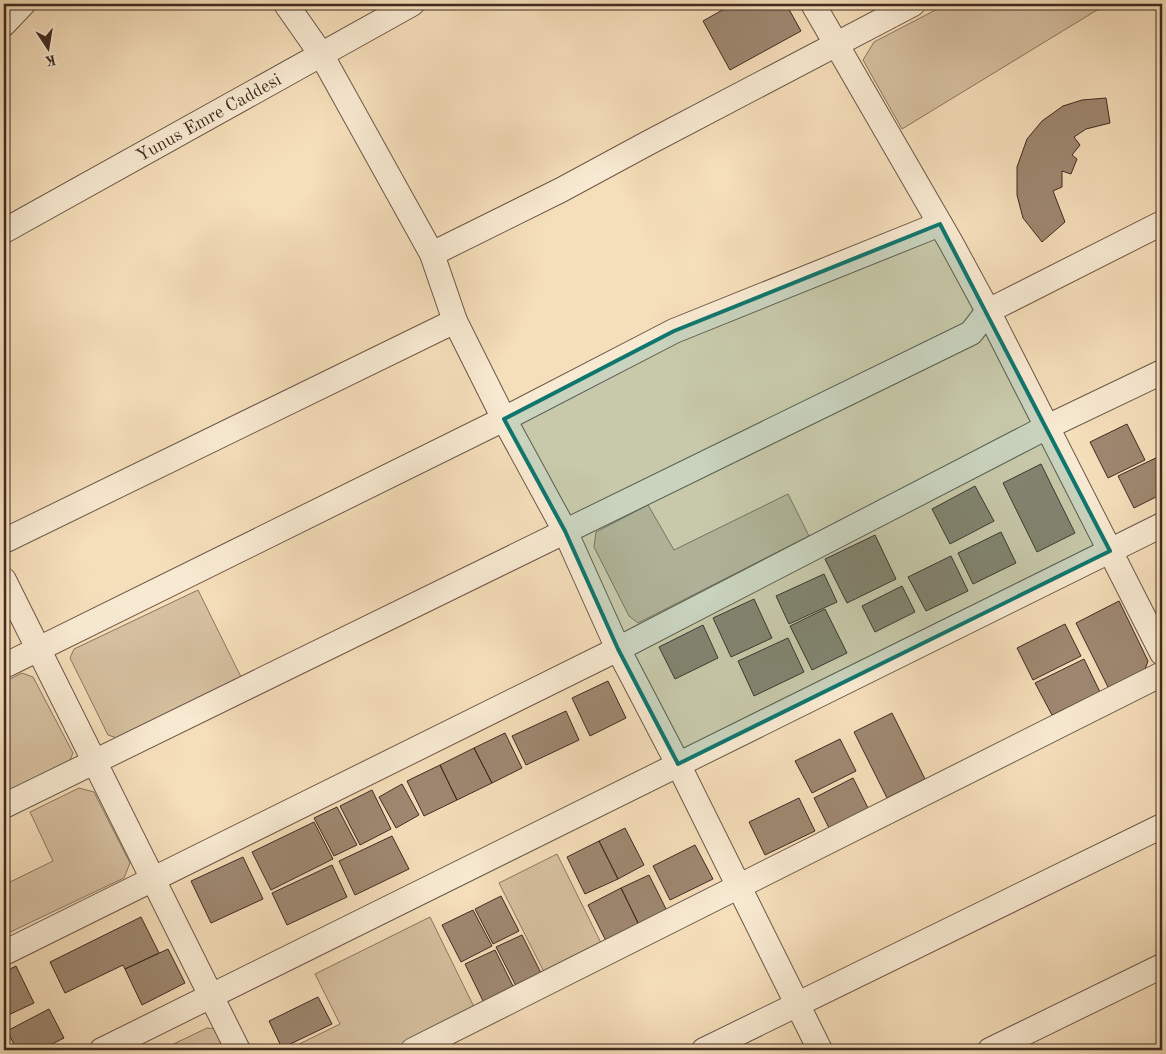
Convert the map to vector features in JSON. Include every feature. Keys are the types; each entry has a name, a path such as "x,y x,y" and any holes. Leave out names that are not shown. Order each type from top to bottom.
{"street":[{"path":"4,24 23,4"},
{"path":"286,4 321,54 432,254 455,321 504,419 565,531 618,649 678,764 820,1050"},
{"name":"Yunus Emre Caddesi","path":"4,231 412,4"},
{"path":"813,4 988,311 1162,653"},
{"path":"432,254 561,190 913,4"},
{"path":"4,806 971,333 988,311 1162,223"},
{"path":"4,666 504,419 674,331 940,224"},
{"path":"4,541 455,321"},
{"path":"4,953 618,649 1047,426 1162,372"},
{"path":"102,1050 1162,525"},
{"path":"4,580 238,1050"},
{"path":"413,1050 1162,674"},
{"path":"704,1050 1162,826"},
{"path":"990,1050 1162,966"}],"highlighted area":[{"path":"940,224 1110,551 678,764 618,649 565,531 504,419 674,331"}],"shaded area":[{"path":"947,4 1107,4 902,129 863,60 874,42"},
{"path":"788,494 809,536 638,623 629,616 594,547 596,532 648,505 674,550"},
{"path":"198,590 241,677 120,739 108,735 70,658 74,649"},
{"path":"22,673 33,677 73,753 69,763 4,795 4,682"},
{"path":"79,788 94,792 130,863 124,878 4,935 4,885 53,861 30,812"},
{"path":"557,854 602,945 545,974 499,883"},
{"path":"430,917 475,1009 392,1050 287,1050 340,1024 315,974"},
{"path":"207,1028 217,1029 227,1050 161,1050"}],"building":[{"path":"733,4 786,4 801,31 730,70 703,21"},
{"path":"1106,98 1110,123 1086,129 1074,137 1080,145 1072,155 1077,159 1071,174 1062,171 1062,187 1053,191 1065,222 1042,242 1023,218 1017,195 1017,167 1027,139 1042,121 1063,106 1082,100"},
{"path":"1127,424 1145,460 1108,478 1090,442"},
{"path":"1162,455 1162,494 1134,508 1118,476"},
{"path":"1041,464 1075,533 1037,552 1003,483"},
{"path":"975,486 994,521 950,544 932,509"},
{"path":"1001,532 1016,563 973,584 958,553"},
{"path":"875,535 896,579 847,603 825,559"},
{"path":"951,556 968,591 926,611 908,577"},
{"path":"824,574 837,602 789,624 776,596"},
{"path":"902,586 915,612 875,632 862,606"},
{"path":"754,599 772,638 731,657 713,618"},
{"path":"1119,601 1148,661 1144,672 1109,689 1076,623"},
{"path":"825,609 847,653 812,670 790,626"},
{"path":"1065,624 1081,656 1033,680 1017,648"},
{"path":"703,625 718,658 675,679 659,647"},
{"path":"788,638 804,672 754,696 738,661"},
{"path":"1084,659 1100,692 1052,715 1035,683"},
{"path":"608,681 626,718 590,736 572,698"},
{"path":"566,711 579,740 526,765 512,736"},
{"path":"892,713 925,779 887,798 854,732"},
{"path":"505,733 522,768 492,783 474,748"},
{"path":"840,739 856,771 812,793 795,761"},
{"path":"474,748 492,783 457,800 440,765"},
{"path":"440,765 457,800 424,816 407,781"},
{"path":"853,778 868,808 829,828 814,798"},
{"path":"402,784 419,815 396,828 379,797"},
{"path":"372,790 391,829 360,845 340,806"},
{"path":"799,798 815,831 765,855 749,822"},
{"path":"337,807 357,845 334,856 314,818"},
{"path":"314,822 333,859 271,890 252,852"},
{"path":"625,828 644,865 618,879 599,841"},
{"path":"392,836 409,869 355,895 339,861"},
{"path":"599,841 618,879 585,894 567,857"},
{"path":"695,845 713,879 670,900 653,866"},
{"path":"243,857 263,899 211,923 191,881"},
{"path":"332,865 347,897 287,925 272,893"},
{"path":"649,875 668,913 640,927 621,888"},
{"path":"621,888 640,927 607,943 588,905"},
{"path":"501,896 519,931 493,944 475,909"},
{"path":"473,910 492,946 461,962 442,925"},
{"path":"141,917 159,953 125,969 123,965 65,993 50,962"},
{"path":"522,935 542,975 517,988 496,947"},
{"path":"168,949 185,983 142,1005 125,969"},
{"path":"495,950 516,992 486,1007 465,964"},
{"path":"16,966 34,1003 4,1017 4,972"},
{"path":"318,997 332,1024 282,1048 269,1021"},
{"path":"49,1009 64,1038 40,1050 17,1050 7,1031"}]}
